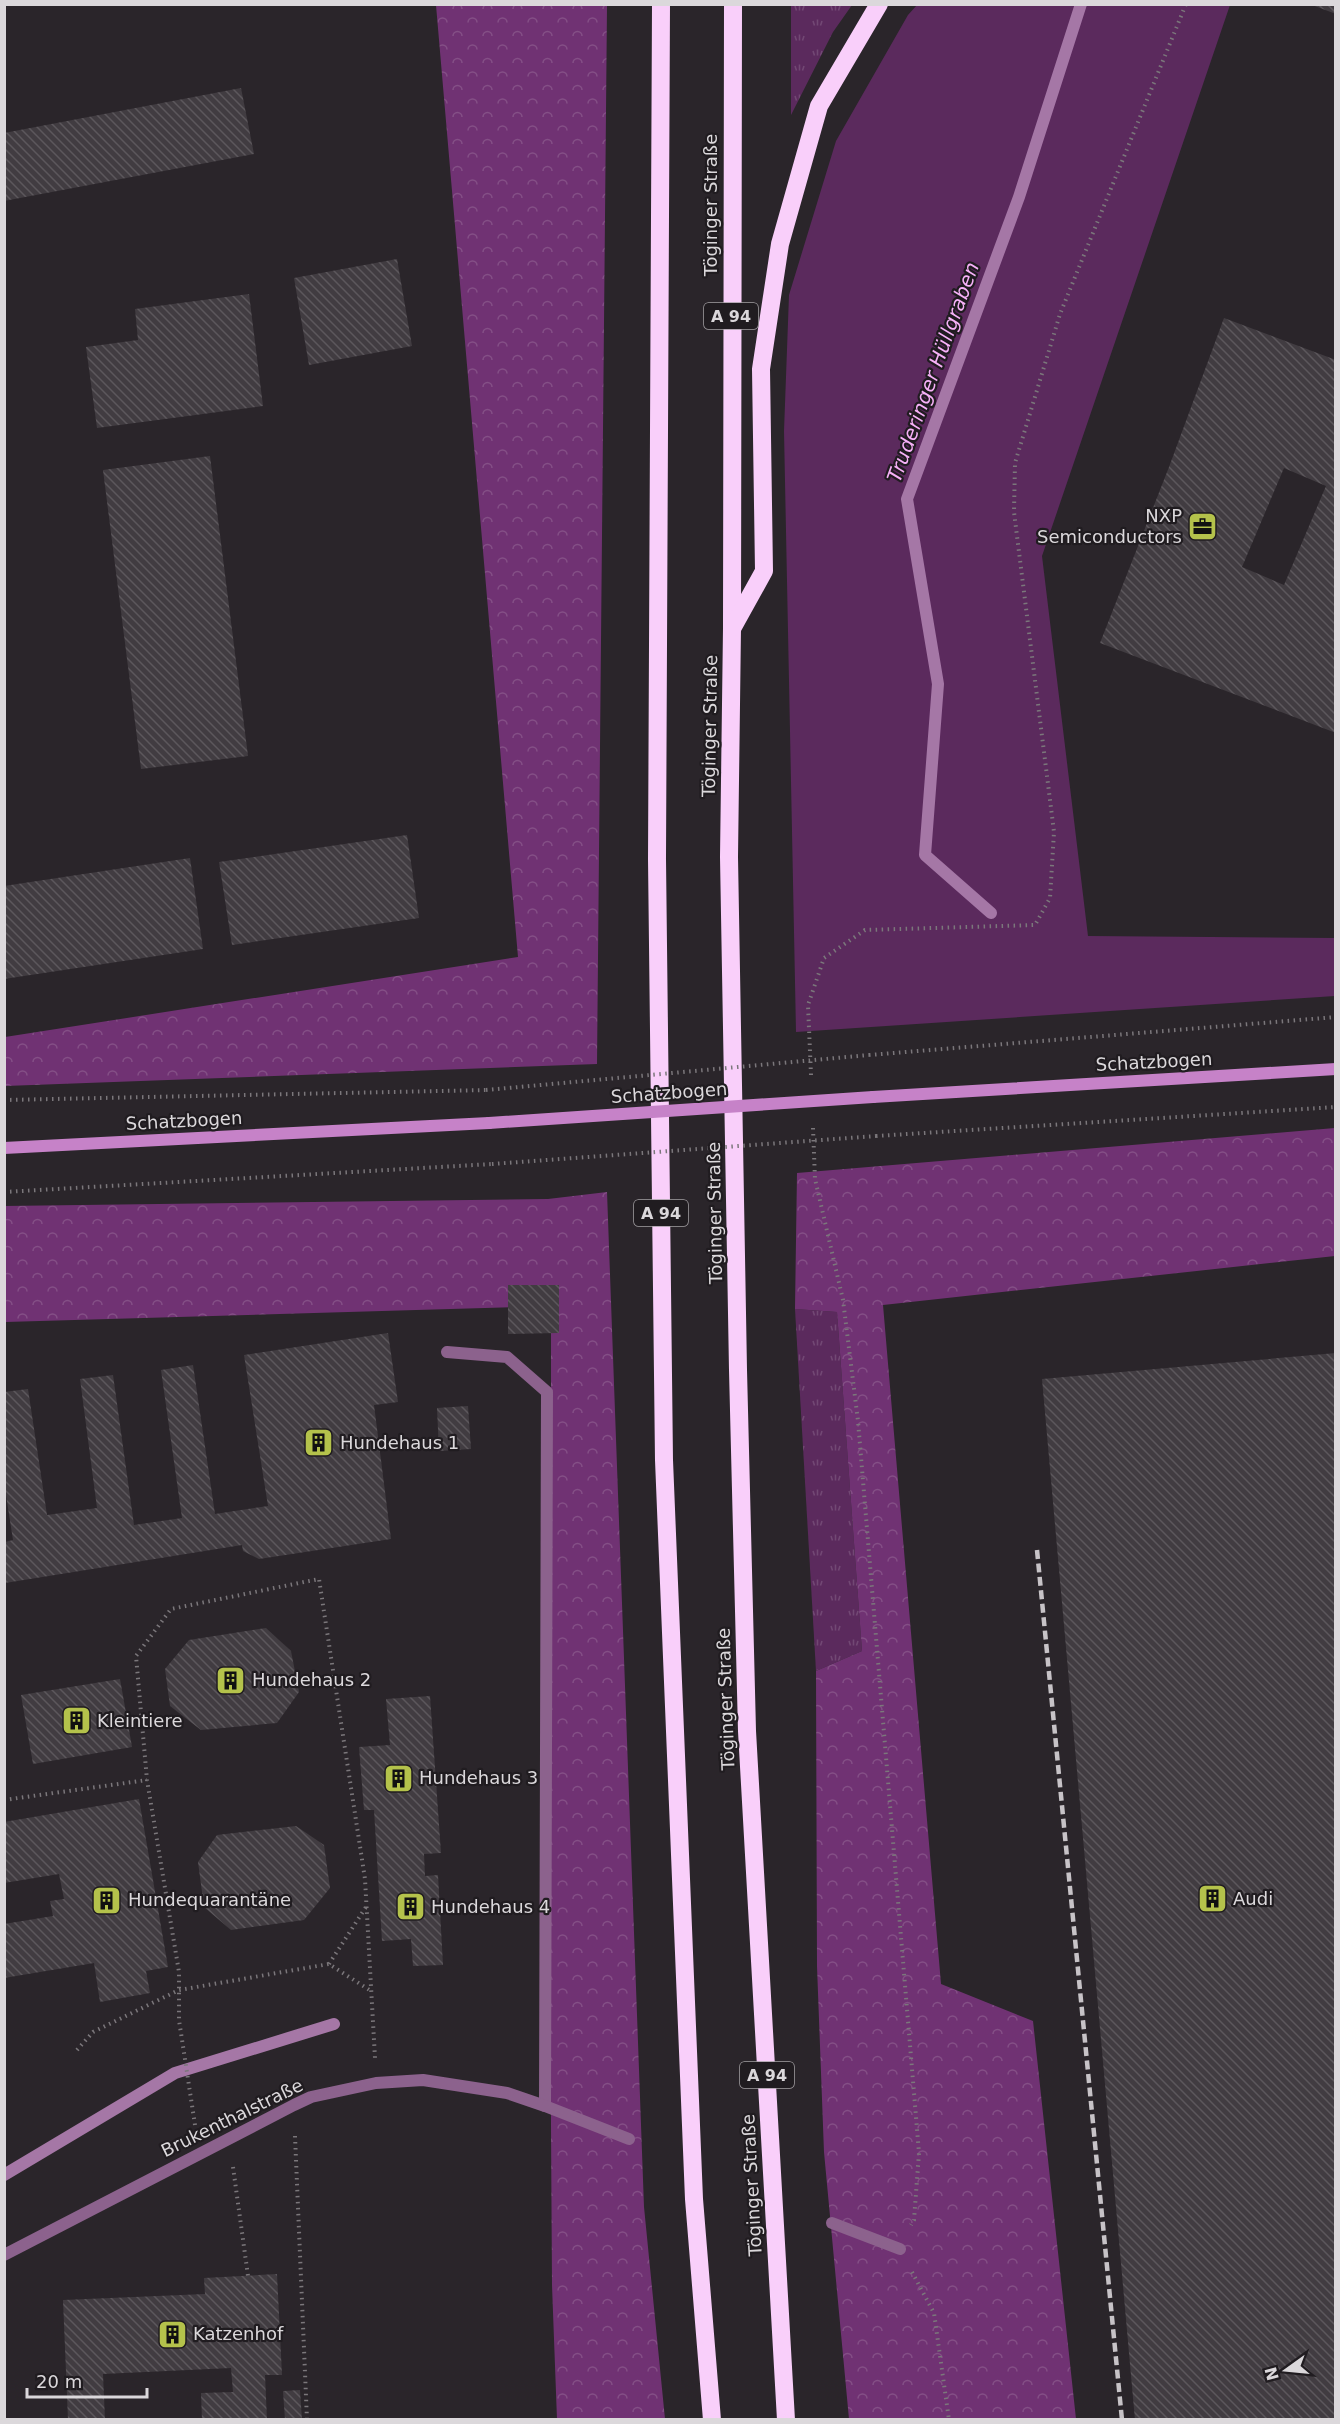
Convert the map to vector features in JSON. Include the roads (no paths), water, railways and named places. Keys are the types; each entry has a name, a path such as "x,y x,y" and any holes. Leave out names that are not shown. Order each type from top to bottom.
{"highway":[{"name":"A 94","path":"661,4 657,859 664,1460 694,2187 712,2420"},
{"name":"Töginger Straße","path":"733,4 732,628 729,881 747,1731 786,2420"},
{"path":"732,628 764,571 761,369 780,244 819,106 879,4"}],"main road":[{"name":"Schatzbogen","path":"4,1148 489,1123 1335,1069"}],"lane":[{"path":"447,1352 507,1358 547,1392 545,2106"},
{"name":"Brukenthalstraße","path":"4,2255 311,2097 376,2082 423,2080 507,2093 629,2139"},
{"path":"832,2223 900,2249"}],"waterway":[{"name":"Truderinger Hüllgraben","path":"991,913 925,855 938,684 907,499 1019,197 1081,4"},
{"name":"Truderinger Hüllgraben","path":"4,2175 175,2073 334,2024"}],"railway":[{"path":"1037,1550 1122,2420"}],"place":[{"name":"NXP Semiconductors","path":"1203,526"},
{"name":"Hundehaus 1","path":"319,1443"},
{"name":"Hundehaus 2","path":"231,1680"},
{"name":"Kleintiere","path":"76,1721"},
{"name":"Hundehaus 3","path":"398,1778"},
{"name":"Audi","path":"1212,1899"},
{"name":"Hundequarantäne","path":"107,1900"},
{"name":"Hundehaus 4","path":"410,1907"},
{"name":"Katzenhof","path":"172,2334"}]}
